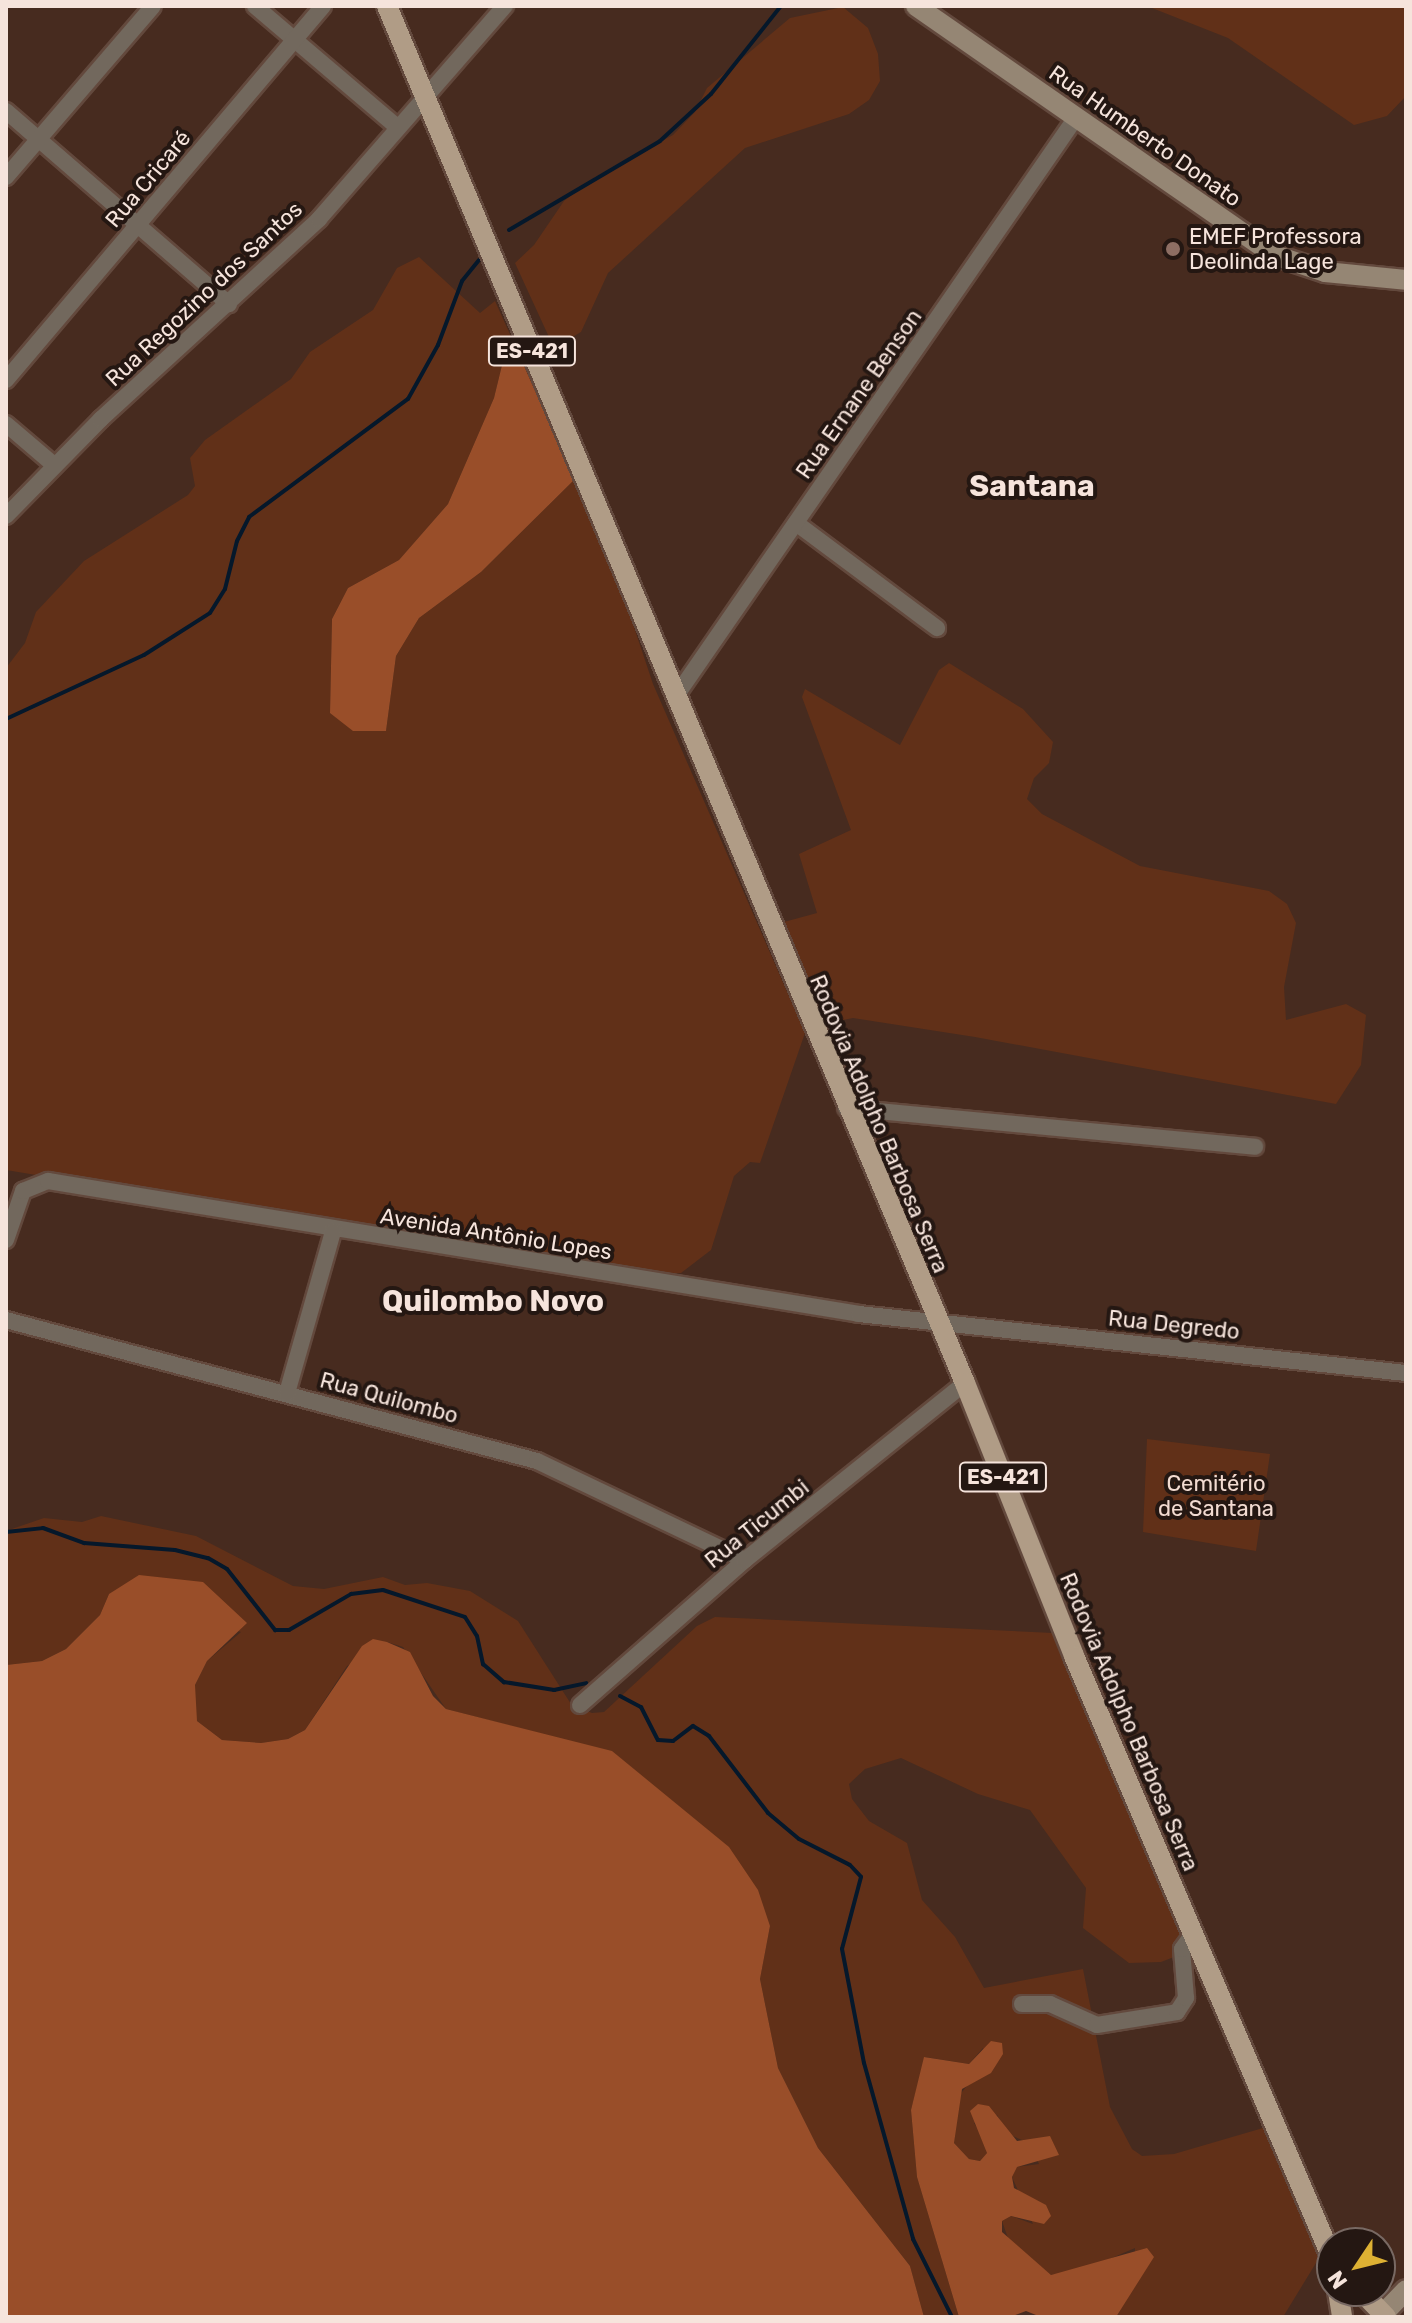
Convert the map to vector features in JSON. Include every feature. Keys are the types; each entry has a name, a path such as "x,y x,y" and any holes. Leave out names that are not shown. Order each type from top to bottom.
{"main road":[{"name":"Rodovia Adolpho Barbosa Serra","path":"387,6 846,1108 965,1383 1193,1934 1319,2227"},
{"name":"Rua Humberto Donato","path":"916,6 1274,255 1325,272 1406,280"},
{"path":"1381,2316 1406,2290"}],"street":[{"path":"6,177 153,6"},
{"path":"255,6 397,127"},
{"name":"Rua Cricaré","path":"6,380 323,6"},
{"name":"Rua Regozino dos Santos","path":"6,516 54,465 319,219 423,95 505,6"},
{"path":"6,111 140,222 229,304"},
{"name":"Rua Ernane Benson","path":"676,696 1077,116"},
{"path":"6,424 54,465"},
{"path":"796,523 937,628"},
{"path":"846,1108 1255,1147"},
{"name":"Avenida Antônio Lopes","path":"6,1240 23,1191 48,1181 333,1231 938,1325"},
{"path":"287,1393 333,1231"},
{"name":"Rua Quilombo","path":"6,1320 537,1461 745,1560"},
{"name":"Rua Degredo","path":"938,1325 1406,1373"},
{"name":"Rua Ticumbi","path":"580,1705 745,1560 965,1383"},
{"path":"1022,2004 1050,2004 1097,2025 1177,2012 1186,1998 1182,1949 1193,1934"}],"green space":[{"path":"1147,6 1406,6 1406,96 1387,116 1354,125 1228,38"},
{"path":"843,7 868,28 878,54 880,81 869,100 849,114 745,148 608,273 581,332 554,348 515,263 534,245 564,201 595,177 673,135 695,112 707,88 790,18"},
{"path":"419,257 480,313 495,301 518,352 503,361 494,398 448,504 399,560 348,588 332,619 330,713 386,731 396,656 419,618 481,572 574,480 625,600 653,684 805,1033 760,1163 750,1162 734,1176 711,1250 681,1273 663,1274 537,1252 525,1256 6,1170 6,668 25,643 36,612 84,561 188,495 195,486 190,458 205,440 291,379 310,352 373,310 397,268"},
{"path":"949,663 1023,709 1053,742 1049,763 1034,778 1027,799 1042,814 1140,866 1269,891 1287,904 1296,923 1284,987 1286,1020 1346,1004 1366,1015 1361,1065 1336,1104 975,1037 853,1018 828,1023 784,922 817,913 799,854 851,830 802,697 805,689 900,745 939,670"},
{"name":"Cemitério de Santana","path":"1147,1439 1270,1454 1256,1551 1143,1532"},
{"path":"101,1516 196,1536 293,1586 324,1589 383,1577 405,1585 427,1583 470,1591 518,1621 571,1704 592,1713 604,1712 697,1626 715,1617 1053,1633 1192,1950 1161,1962 1129,1963 1083,1928 1086,1888 1030,1810 978,1794 901,1758 865,1769 849,1784 852,1799 869,1821 907,1843 922,1900 955,1937 984,1988 1083,1969 1110,2107 1132,2149 1142,2156 1174,2154 1263,2128 1267,2132 1316,2251 1316,2263 1283,2317 1116,2317 1135,2283 1135,2248 1084,2270 1051,2275 1009,2241 1002,2221 1011,2216 1033,2224 1012,2177 1016,2167 1039,2164 1029,2143 1008,2134 997,2115 974,2123 986,2142 987,2153 980,2161 969,2159 954,2143 957,2098 971,2081 991,2072 983,2048 969,2064 925,2057 911,2110 917,2177 959,2317 924,2317 910,2266 818,2148 778,2068 760,1979 770,1926 560,1739 446,1709 403,1647 387,1642 347,1666 305,1730 288,1739 261,1743 222,1740 197,1721 193,1708 195,1685 207,1661 241,1632 109,1594 100,1615 66,1649 42,1661 6,1665 6,1531 44,1518 82,1522"}],"shaded area":[{"path":"518,352 574,480 481,572 419,618 396,656 386,731 353,731 330,713 332,619 348,588 399,560 448,504 494,398 503,361"},
{"path":"139,1575 203,1582 247,1623 207,1661 195,1685 197,1721 222,1740 261,1743 288,1739 305,1730 362,1646 373,1639 410,1652 433,1696 446,1709 612,1751 729,1847 758,1890 770,1926 760,1979 778,2068 818,2148 910,2266 924,2317 6,2317 6,1665 42,1661 66,1649 100,1615 109,1594"},
{"path":"991,2041 1002,2043 1003,2054 991,2073 962,2089 954,2143 969,2159 980,2161 987,2153 970,2111 978,2104 989,2106 1017,2141 1050,2136 1059,2155 1017,2167 1012,2177 1014,2188 1046,2205 1051,2216 1044,2224 1011,2216 1002,2221 1002,2232 1051,2275 1147,2248 1154,2257 1116,2317 1041,2317 1026,2311 1010,2317 959,2317 917,2177 911,2110 924,2057 969,2064"}],"waterway":[{"path":"509,230 660,141 711,94 781,6"},
{"path":"1315,6 1341,6"},
{"path":"6,719 144,655 210,613 225,589 237,541 249,517 408,399 438,345 462,281 479,260"},
{"path":"6,1532 43,1528 84,1543 175,1550 208,1558 227,1569 275,1630 289,1630 351,1594 383,1590 465,1617 477,1636 483,1664 504,1682 554,1690 586,1683"},
{"path":"620,1696 641,1707 658,1740 673,1741 693,1726 709,1736 768,1813 799,1839 850,1865 861,1877 842,1949 864,2063 913,2239 952,2317"}],"place":[{"name":"EMEF Professora Deolinda Lage","path":"1173,249"}],"district":[{"name":"Santana","path":"1032,486"},
{"name":"Quilombo Novo","path":"493,1301"}]}
